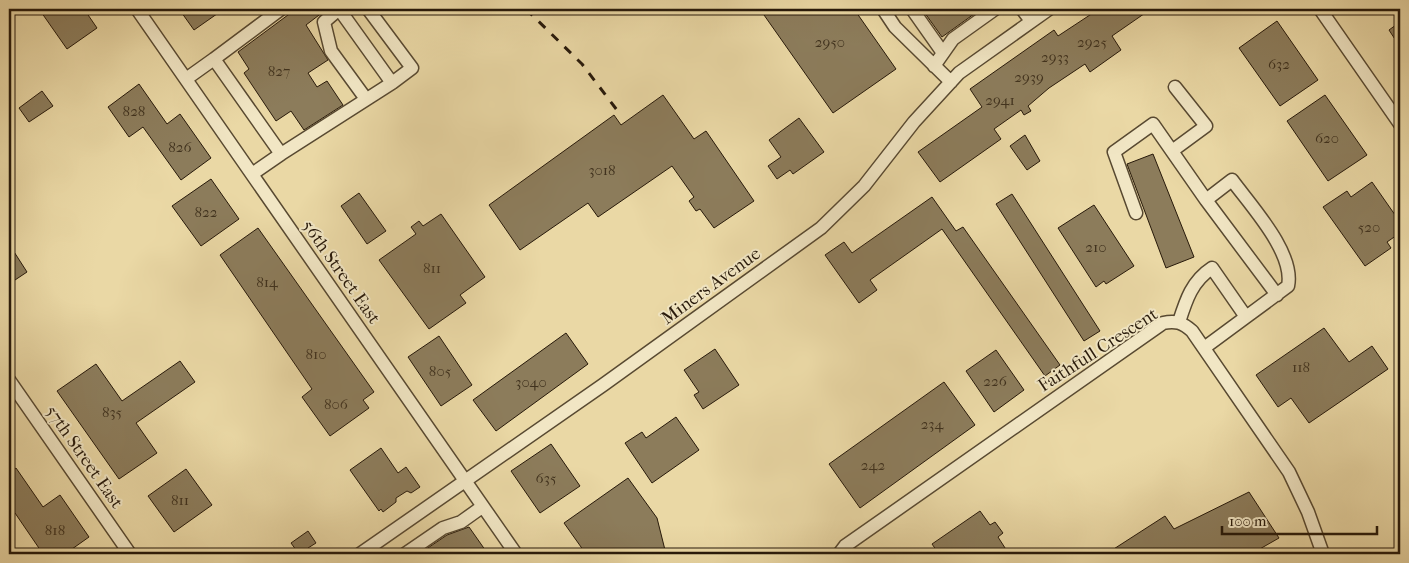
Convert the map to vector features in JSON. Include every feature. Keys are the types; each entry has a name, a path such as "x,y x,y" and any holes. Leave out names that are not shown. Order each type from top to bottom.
{"street":[{"name":"56th Street East","path":"137,9 516,554"},
{"path":"186,79 281,9"},
{"path":"366,99 331,51 324,22 339,9 392,82"},
{"path":"252,174 412,68 368,9"},
{"path":"883,9 895,27 951,82"},
{"path":"912,9 943,53"},
{"path":"934,66 953,39 995,9"},
{"path":"1022,9 1031,21"},
{"name":"Miners Avenue","path":"360,554 603,385 821,228 864,186 914,122 959,72 1049,9"},
{"path":"1320,9 1400,124"},
{"path":"214,58 281,154"},
{"path":"1172,151 1206,126 1175,87"},
{"path":"1136,213 1114,152 1153,124 1206,200 1277,295"},
{"path":"1204,348 1288,286 1288,265 1273,236 1232,180 1206,200"},
{"path":"1179,322 1190,292 1200,275 1212,268 1246,317"},
{"name":"Faithfull Crescent","path":"838,554 845,546 1163,323 1179,322 1192,331 1289,472 1308,512 1323,554"},
{"name":"57th Street East","path":"9,380 130,554"},
{"path":"405,554 443,528 461,522 482,507"}],"building":[{"path":"39,9 84,9 97,28 67,49"},
{"path":"179,9 224,9 194,30"},
{"path":"296,9 327,9 306,25 328,60 308,73 317,87 327,81 343,105 304,130 291,111 276,121 244,73 249,69 238,52"},
{"path":"773,9 854,9 896,69 833,113 764,15"},
{"path":"922,9 981,9 942,37"},
{"path":"1099,9 1151,9 1112,36 1121,50 1090,72 1085,64 1049,88 1028,106 1031,111 1024,115 1021,110 994,129 1001,139 940,182 918,152 982,107 970,89 1054,30 1058,36"},
{"path":"1277,21 1318,80 1280,106 1239,48"},
{"path":"1400,22 1400,47 1389,30"},
{"path":"139,84 167,124 180,114 211,158 181,180 143,127 129,137 108,107"},
{"path":"42,91 53,106 29,122 19,108"},
{"path":"663,95 694,139 706,131 754,201 714,228 700,209 696,211 689,201 694,197 672,166 598,217 588,203 520,250 489,205 614,115 621,125"},
{"path":"1325,95 1367,155 1328,181 1287,121"},
{"path":"799,118 824,152 793,174 790,170 777,179 768,166 781,157 769,140"},
{"path":"1025,135 1040,161 1027,170 1010,146"},
{"path":"1153,154 1194,257 1166,268 1127,164"},
{"path":"211,179 239,219 201,246 172,206"},
{"path":"1372,182 1400,222 1400,233 1387,242 1391,248 1365,266 1323,207 1347,191 1351,197"},
{"path":"359,193 386,231 367,244 341,206"},
{"path":"1012,194 1100,331 1084,341 996,204"},
{"path":"932,197 956,231 963,227 1060,365 1045,376 942,229 870,280 877,290 859,303 825,255 844,242 852,253"},
{"path":"1094,205 1134,266 1106,284 1104,281 1096,287 1058,228"},
{"path":"441,214 485,277 460,295 466,303 429,329 379,260 416,234 411,227 419,221 423,226"},
{"path":"258,228 374,392 363,400 369,408 330,436 302,397 312,389 220,255"},
{"path":"9,244 27,272 9,284"},
{"path":"1324,328 1349,362 1372,346 1388,369 1309,423 1291,398 1278,407 1256,375"},
{"path":"566,333 588,364 496,431 473,400"},
{"path":"439,336 472,385 441,406 408,357"},
{"path":"715,349 739,385 703,409 694,395 699,392 684,370"},
{"path":"996,350 1024,390 994,412 966,371"},
{"path":"180,361 195,382 136,423 157,453 119,479 57,391 96,364 122,401"},
{"path":"944,382 975,425 860,508 829,464"},
{"path":"676,417 699,450 652,483 625,443 642,432 646,438"},
{"path":"551,444 580,486 540,513 511,471"},
{"path":"381,448 398,473 406,467 420,487 411,493 407,491 396,498 396,502 383,512 381,509 379,511 350,470"},
{"path":"16,468 43,507 60,495 89,537 65,554 43,554 15,513 9,518 9,473"},
{"path":"186,469 212,505 174,532 148,496"},
{"path":"628,478 657,518 666,554 586,554 564,523"},
{"path":"1249,492 1279,538 1251,554 1106,554 1165,516 1174,529"},
{"path":"980,511 990,525 995,522 1003,533 998,537 1007,551 1002,554 939,554 932,544"},
{"path":"469,527 488,554 419,554 447,535"},
{"path":"308,531 316,543 308,548 312,554 299,554 291,543"}],"railway":[{"path":"526,9 582,64 620,114"}]}
